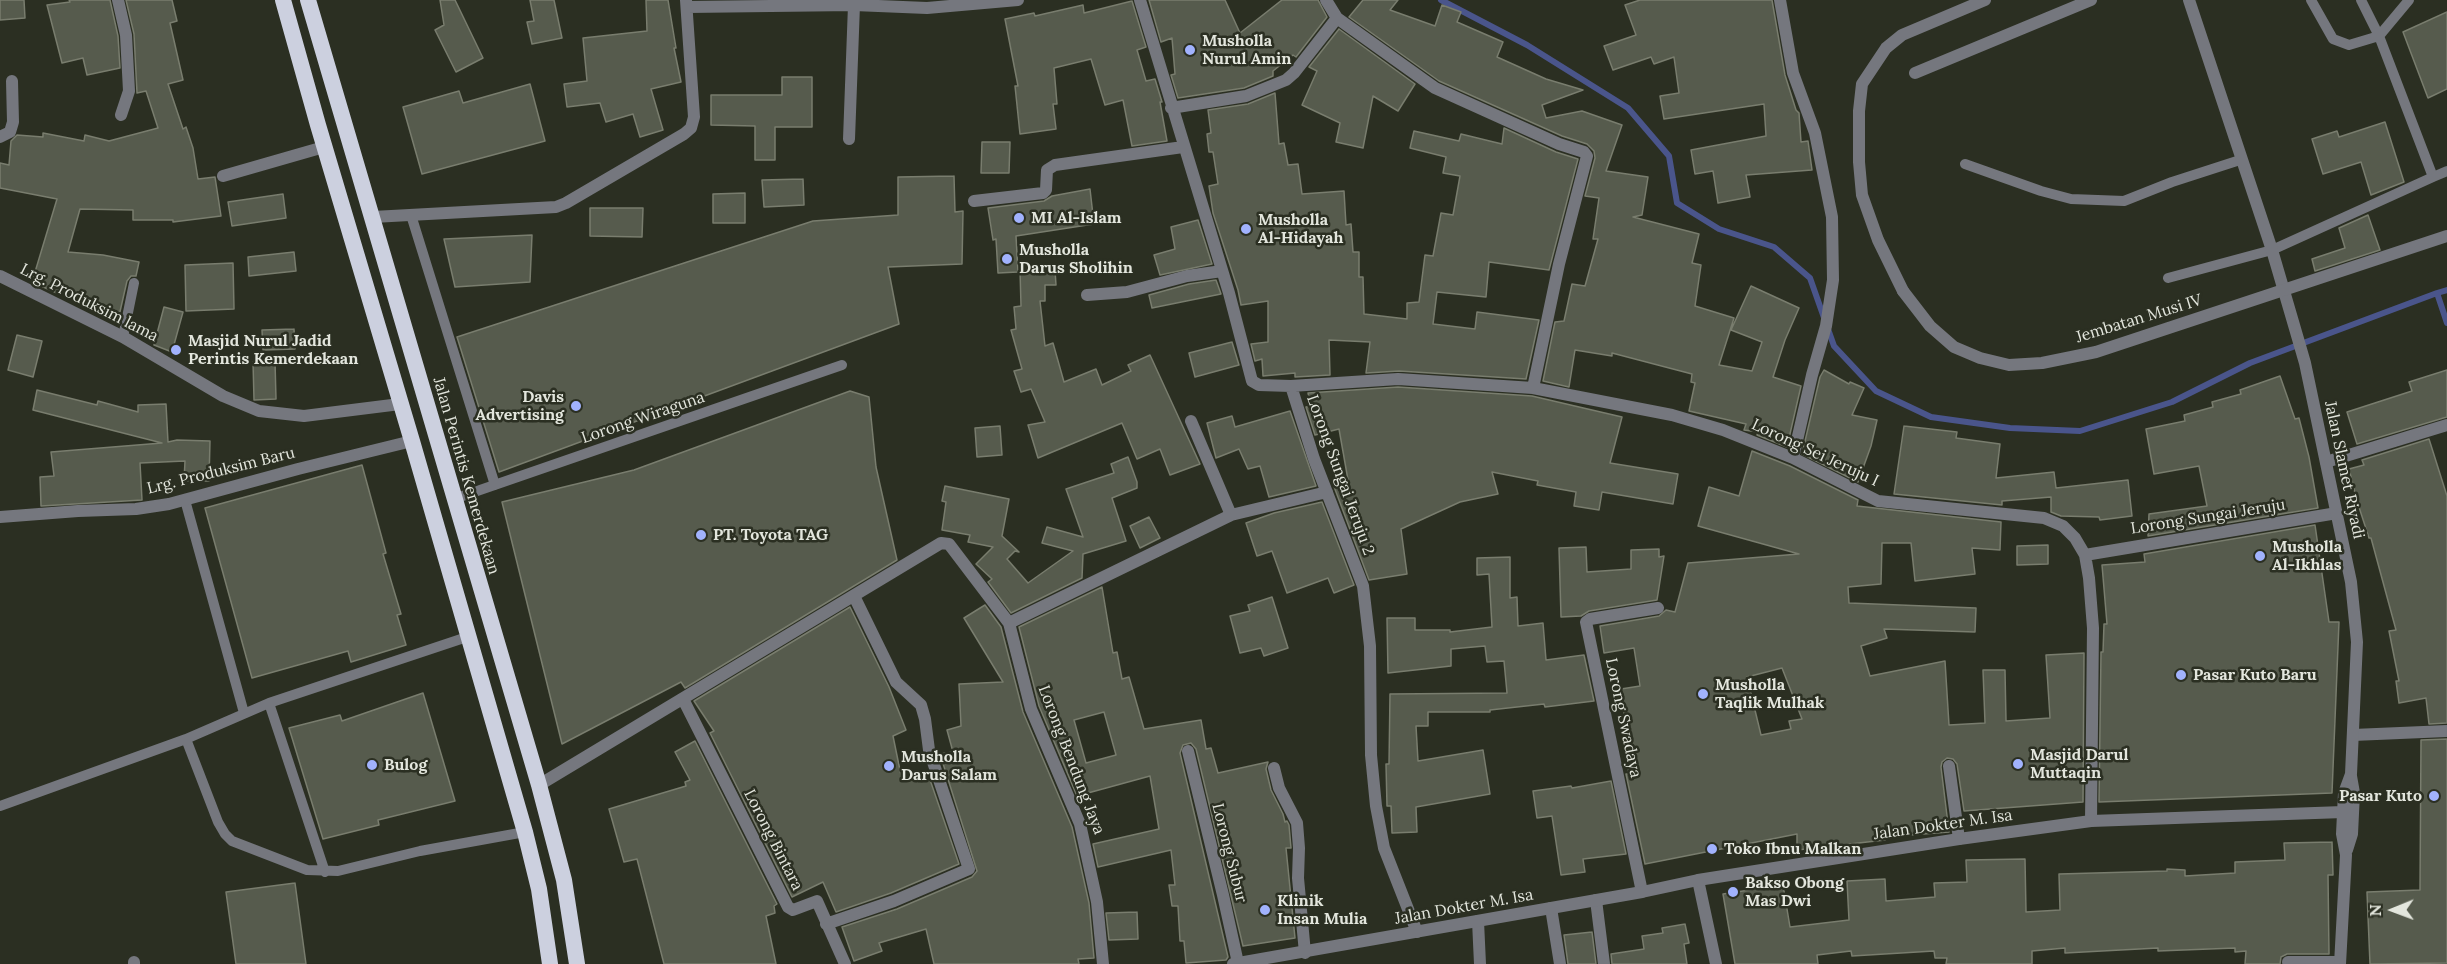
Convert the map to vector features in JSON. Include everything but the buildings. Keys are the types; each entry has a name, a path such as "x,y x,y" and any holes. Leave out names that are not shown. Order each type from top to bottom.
{"highway":[{"path":"283,0 525,832 539,889 550,964"},
{"name":"Jalan Perintis Kemerdekaan","path":"308,0 539,785 564,880 577,964"},
{"path":"539,889 564,880"}],"street":[{"path":"118,0 126,35 129,91 121,116"},
{"path":"373,217 556,207 684,134 691,128 694,117 686,4 854,5 1018,0"},
{"name":"Lorong Sungai Jeruju 2","path":"1140,0 1222,271 1250,377 1259,385 1291,386 1327,492 1363,586 1370,646 1371,755 1376,806 1384,848 1417,932"},
{"path":"1326,0 1337,18 1435,88 1559,144 1584,152 1587,156 1559,264 1533,388"},
{"path":"1780,0 1793,73 1815,133 1832,217 1833,280 1826,326 1793,458"},
{"name":"Jembatan Musi IV","path":"1985,0 1902,35 1886,48 1862,84 1859,111 1862,195 1878,240 1903,291 1930,326 1954,347 1980,358 2009,365 2042,363 2096,352 2447,236"},
{"path":"1915,73 2091,0"},
{"name":"Jalan Slamet Riyadi","path":"2188,0 2272,250 2305,363 2337,513 2356,617 2353,735 2350,774 2344,793 2343,812 2342,834 2346,855 2340,963"},
{"path":"849,139 854,5"},
{"path":"1171,108 1246,96 1286,80 1337,18"},
{"path":"0,137 10,132 13,122 12,81"},
{"path":"223,176 324,147"},
{"path":"974,201 1043,193 1046,190 1047,170 1055,165 1183,147"},
{"path":"1087,296 1127,292 1187,276 1222,271"},
{"name":"Lrg. Produksim lama","path":"0,276 123,337 223,396 259,411 304,416 400,404"},
{"name":"Lorong Sei Jeruju I","path":"1291,386 1398,379 1533,388 1672,415 1723,430 1793,458 1878,501 2044,518 2063,526 2075,538 2085,555 2089,578 2093,628 2091,821"},
{"path":"1191,421 1231,515"},
{"path":"2326,462 2447,425"},
{"name":"Lrg. Produksim Baru","path":"0,517 136,509 185,500 412,441"},
{"path":"1009,623 1231,515 1327,492"},
{"name":"Lorong Sungai Jeruju","path":"2085,555 2337,513"},
{"name":"Lorong Bendung Jaya","path":"539,785 941,543 949,544 1009,623 1031,709 1080,824 1097,902 1102,964"},
{"path":"826,924 894,901 969,869 929,750 921,705 896,682 854,596"},
{"name":"Lorong Swadaya","path":"1642,892 1586,622 1590,619 1658,608"},
{"name":"Lorong Bintara","path":"683,699 788,907 793,910 817,901 845,964"},
{"path":"2353,735 2447,731"},
{"name":"Lorong Subur","path":"1188,751 1223,895 1235,964"},
{"path":"1948,766 1959,839"},
{"path":"1274,768 1279,788 1297,823 1298,878 1305,953"},
{"path":"2346,855 2352,834 2354,793 2350,774"},
{"name":"Jalan Dokter M. Isa","path":"1235,964 1268,962 1305,953 1698,880 1959,839 2091,821 2343,812"},
{"path":"1698,880 1716,964"},
{"path":"1596,900 1604,964"},
{"path":"1551,908 1560,964"},
{"path":"1478,921 1480,964"},
{"path":"2288,962 2340,963"}],"lane":[{"path":"2310,0 2333,39 2349,45 2379,36 2409,0"},
{"path":"2361,0 2379,36 2433,177"},
{"path":"1965,164 2072,199 2124,201 2172,182 2240,160"},
{"path":"2168,278 2272,250 2447,171"},
{"path":"411,215 495,484"},
{"path":"123,337 134,283"},
{"name":"Lorong Wiraguna","path":"454,499 842,365"},
{"path":"185,500 244,713"},
{"path":"0,806 186,739 269,703 467,637"},
{"path":"269,703 325,872"},
{"path":"186,739 218,822 232,841 307,870 325,872 420,851 525,832"}],"waterway":[{"path":"1441,0 1527,45 1628,108 1669,156 1677,203 1719,229 1774,247 1810,278 1834,346 1876,391 1931,417 2010,428 2080,431 2172,402 2250,363 2437,293 2447,323"},
{"path":"2437,293 2447,290"}],"place":[{"name":"Musholla Nurul Amin","path":"1190,50"},
{"name":"MI Al-Islam","path":"1019,218"},
{"name":"Musholla Al-Hidayah","path":"1246,229"},
{"name":"Musholla Darus Sholihin","path":"1007,259"},
{"name":"Masjid Nurul Jadid Perintis Kemerdekaan","path":"176,350"},
{"name":"Davis Advertising","path":"576,406"},
{"name":"PT. Toyota TAG","path":"701,535"},
{"name":"Musholla Al-Ikhlas","path":"2260,556"},
{"name":"Pasar Kuto Baru","path":"2181,675"},
{"name":"Musholla Taqlik Mulhak","path":"1703,694"},
{"name":"Masjid Darul Muttaqin","path":"2018,764"},
{"name":"Bulog","path":"372,765"},
{"name":"Musholla Darus Salam","path":"889,766"},
{"name":"Pasar Kuto","path":"2434,796"},
{"name":"Toko Ibnu Malkan","path":"1712,849"},
{"name":"Bakso Obong Mas Dwi","path":"1733,892"},
{"name":"Klinik Insan Mulia","path":"1265,910"}]}
